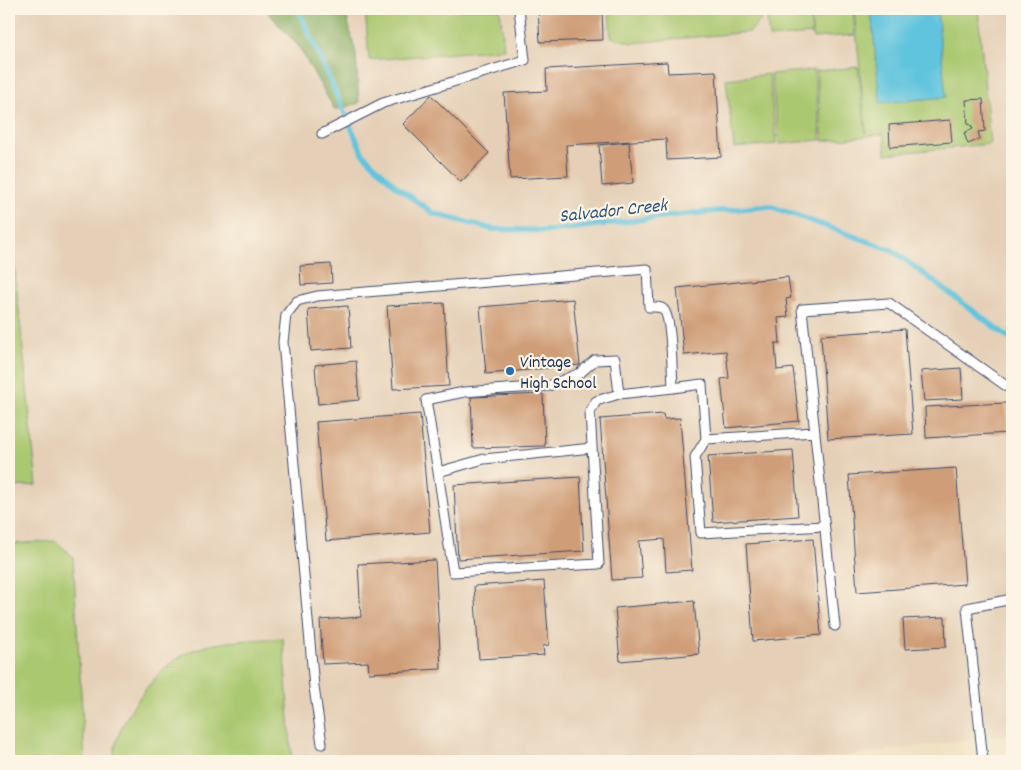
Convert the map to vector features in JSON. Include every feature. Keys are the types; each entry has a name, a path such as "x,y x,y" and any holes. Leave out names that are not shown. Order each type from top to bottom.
{"lane":[{"path":"322,134 375,106 525,60 519,9"},
{"path":"322,744 314,687 283,342 286,316 297,301 317,296 647,268 649,307 660,307 664,310 668,324 672,388"},
{"path":"835,626 802,309 889,303 1012,390"},
{"path":"619,394 615,359 595,360 580,373 549,386 464,392 426,400 453,572 599,564 590,412 596,401 619,394 702,384 706,439 695,457 701,532 824,526"},
{"path":"706,439 816,432"},
{"path":"438,472 484,459 592,448"},
{"path":"983,761 967,608 1012,599"}],"shaded area":[{"name":"Vintage High School","path":"9,9 1012,9 1012,734 805,761 9,761"}],"green space":[{"path":"265,9 345,9 356,54 359,103 335,110 299,47"},
{"path":"365,9 500,9 504,49 369,60"},
{"path":"609,9 760,9 761,20 750,32 632,43 611,37"},
{"path":"766,9 809,9 812,34 769,38"},
{"path":"810,9 853,9 855,35 813,38"},
{"path":"854,9 978,9 990,144 886,154 884,134 823,141 816,71 858,67 866,133"},
{"path":"814,70 821,140 779,144 771,74"},
{"path":"769,74 776,144 734,148 726,79"},
{"path":"9,214 37,485 13,487 12,482 9,488"},
{"path":"56,541 73,557 85,761 9,761 9,544"},
{"path":"283,638 292,761 114,761 115,746 121,730 141,695 154,679 183,655 196,649 217,644"}],"water":[{"path":"871,9 937,9 946,97 880,103"}],"building":[{"path":"538,9 602,9 603,40 540,42"},
{"path":"667,62 668,73 716,71 721,157 667,160 666,139 566,145 568,176 510,179 504,93 547,91 546,69"},
{"path":"431,95 489,153 461,182 403,124"},
{"path":"983,99 985,131 978,132 980,139 968,144 964,133 973,129 968,124 966,100"},
{"path":"950,120 952,142 890,147 889,125"},
{"path":"629,142 633,183 602,186 599,145"},
{"path":"331,264 332,283 301,285 300,266"},
{"path":"788,277 791,298 786,299 788,317 778,318 780,343 775,343 777,370 793,368 799,421 726,428 721,379 729,378 726,351 684,355 677,288"},
{"path":"573,299 580,365 486,374 480,307"},
{"path":"444,303 449,386 393,389 387,306"},
{"path":"348,306 351,348 311,351 308,309"},
{"path":"905,329 913,434 828,439 821,335"},
{"path":"356,361 359,400 318,404 315,365"},
{"path":"961,368 963,399 924,401 921,371"},
{"path":"543,394 545,446 473,448 471,397"},
{"path":"1006,403 1008,433 926,438 925,407"},
{"path":"420,414 430,532 326,541 316,422"},
{"path":"663,414 664,419 680,418 692,570 666,572 664,539 639,541 642,578 612,580 600,419"},
{"path":"793,450 798,516 713,522 708,456"},
{"path":"956,468 965,584 857,592 849,475"},
{"path":"580,477 584,551 458,559 454,485"},
{"path":"813,539 821,635 753,641 746,544"},
{"path":"435,560 441,669 369,673 368,662 323,664 320,620 361,617 358,564"},
{"path":"544,581 549,645 543,646 544,655 479,659 474,586"},
{"path":"694,601 699,654 620,661 615,608"},
{"path":"945,617 946,647 905,649 903,619"}],"waterway":[{"name":"Salvador Creek","path":"298,9 363,154 397,187 433,213 492,229 550,231 677,215 770,206 892,250 1012,340"}],"place":[{"name":"Vintage High School","path":"510,371"}]}
